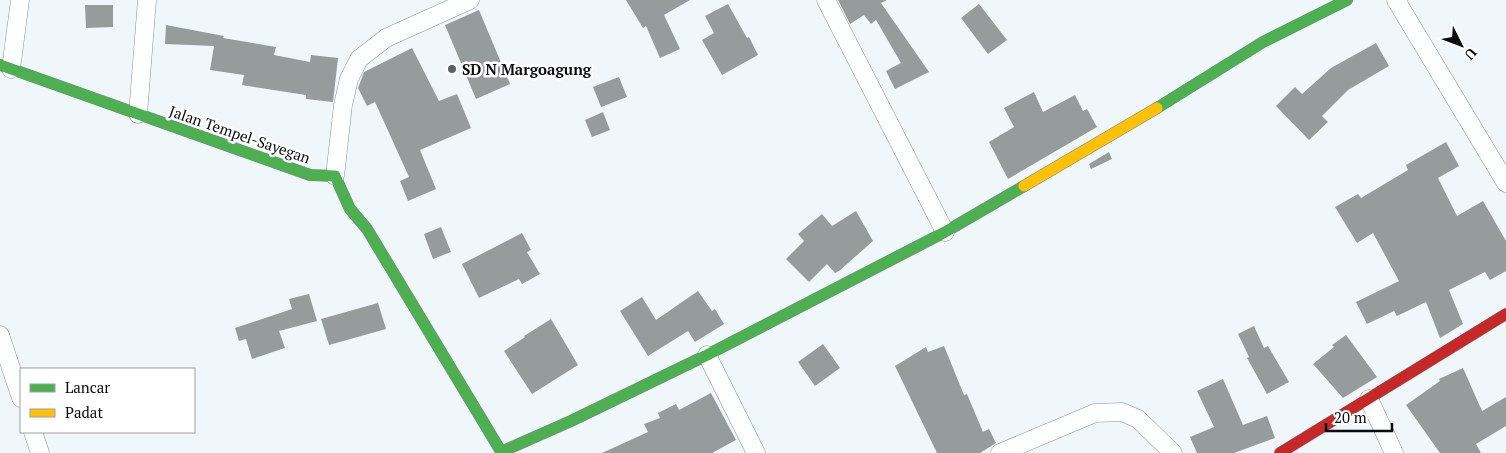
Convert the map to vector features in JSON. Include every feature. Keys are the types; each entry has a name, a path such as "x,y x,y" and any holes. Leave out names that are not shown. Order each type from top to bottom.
{"street":[{"path":"5,67 20,0"},
{"path":"138,114 147,0"},
{"path":"470,0 386,38 359,59 349,79 343,105 335,176 350,209 367,230 502,452 707,355 945,232 1150,112 1263,42 1347,0"},
{"path":"826,0 945,232"},
{"path":"1396,0 1504,173"},
{"name":"Jalan Tempel-Sayegan","path":"5,67 310,175 335,176"},
{"path":"1280,453 1506,314"},
{"path":"0,334 20,395"},
{"path":"707,355 756,453"},
{"path":"1369,399 1394,453"},
{"path":"1000,453 1095,413 1122,412 1138,419 1173,453"},
{"path":"33,433 40,453"}],"building":[{"path":"626,0 690,0 664,15 680,49 660,58 646,26 643,28"},
{"path":"838,0 887,0 881,3 929,72 895,89 886,71 901,63 876,20 871,24 864,15 850,24"},
{"path":"728,4 758,55 722,75 702,40 714,33 705,16"},
{"path":"979,4 1007,40 988,54 961,18"},
{"path":"85,5 113,5 113,27 86,28"},
{"path":"479,10 510,84 476,99 445,25"},
{"path":"166,25 224,36 223,38 276,47 274,55 310,62 311,55 338,58 333,102 306,99 306,95 242,85 244,75 210,70 214,46 165,44"},
{"path":"1376,43 1389,66 1348,90 1322,116 1328,122 1309,140 1276,106 1295,87 1302,94 1331,68"},
{"path":"412,48 439,101 457,94 471,128 420,150 436,189 408,201 400,181 409,177 375,102 367,106 358,88 364,72"},
{"path":"619,77 627,97 601,107 593,87"},
{"path":"1034,92 1043,112 1075,95 1083,111 1087,109 1097,127 1008,179 989,142 1014,127 1004,108"},
{"path":"603,112 610,130 592,137 585,120"},
{"path":"1446,142 1459,166 1438,178 1457,216 1483,201 1506,241 1506,271 1490,280 1485,272 1449,290 1463,324 1440,338 1426,302 1397,316 1394,311 1367,324 1356,302 1399,281 1373,233 1357,243 1335,207 1358,194 1361,198 1408,170 1406,165"},
{"path":"1109,152 1112,159 1091,169 1089,164"},
{"path":"856,211 873,241 839,271 835,273 827,264 809,282 786,259 804,241 798,234 822,214 832,226"},
{"path":"441,227 451,252 433,259 424,234"},
{"path":"522,233 531,250 527,252 540,274 522,284 519,279 479,298 462,264"},
{"path":"698,291 712,311 715,309 724,324 695,342 688,331 648,356 620,311 642,297 656,320"},
{"path":"309,294 317,321 279,331 285,348 252,359 246,339 239,341 235,328 292,309 289,299"},
{"path":"378,303 386,329 329,345 321,319"},
{"path":"551,319 578,365 532,394 504,351"},
{"path":"1254,326 1264,348 1268,346 1289,382 1267,394 1247,358 1249,357 1238,334"},
{"path":"1346,335 1377,377 1343,398 1313,364 1334,347 1332,345"},
{"path":"823,344 840,368 815,386 798,362"},
{"path":"944,346 964,395 967,394 983,432 989,429 996,443 980,453 937,453 895,366 926,347 928,352"},
{"path":"1463,368 1482,411 1506,397 1506,426 1476,444 1481,453 1440,453 1406,405 1440,381 1439,379"},
{"path":"1223,379 1243,425 1267,416 1275,438 1234,453 1197,453 1190,437 1214,427 1197,391"},
{"path":"711,393 736,440 712,453 602,453 648,432 644,424 660,418 658,413 676,404 679,410"}],"traffic: fast":[{"path":"1157,108 1263,42 1347,0"},
{"path":"0,65 310,175 335,176 350,209 367,229 502,453"},
{"path":"501,452 571,421 707,355 945,232 1024,186"}],"traffic: slow":[{"path":"1024,186 1157,108"}],"traffic: jam":[{"path":"1280,453 1506,314"}],"place":[{"name":"SD N Margoagung","path":"452,69"}]}
